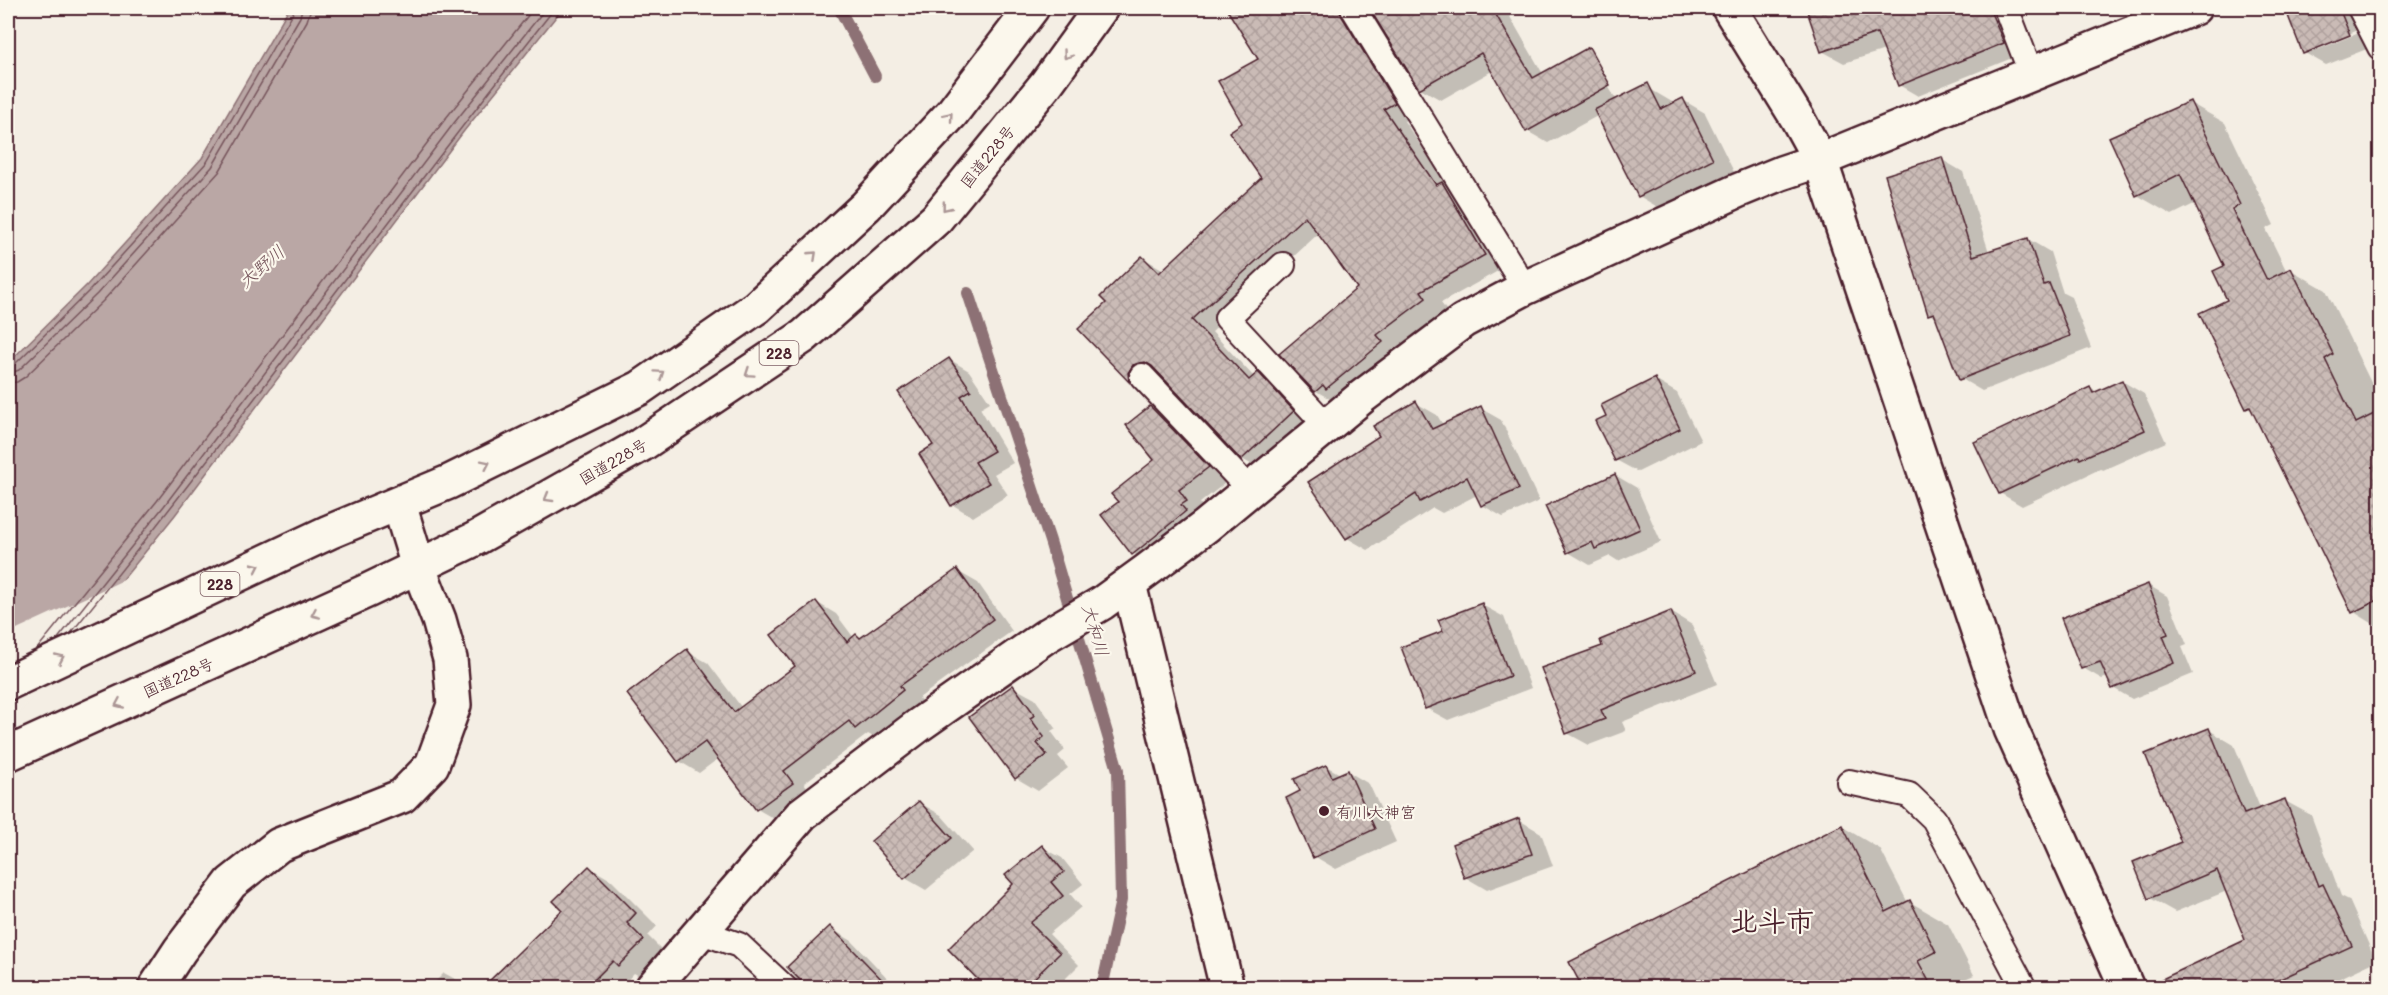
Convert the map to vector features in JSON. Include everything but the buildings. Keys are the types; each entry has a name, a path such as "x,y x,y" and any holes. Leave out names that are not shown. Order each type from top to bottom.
{"main road":[{"name":"228","path":"8,683 329,532 434,488 640,388 757,307 866,206 952,113 1032,8"},
{"name":"国道228号","path":"8,754 369,590 475,539 641,445 804,336 936,219 1046,84 1101,8"},
{"path":"1729,8 1797,118 1820,160 2011,729 2127,987"},
{"path":"652,987 802,814 919,725 1047,636 1129,584 1206,526 1327,426 1462,321 1525,288 1737,191 1820,160 2194,8"},
{"path":"155,987 231,883 279,845 402,796 432,765 454,705 450,659 399,504"},
{"path":"1129,584 1227,987"}],"lane":[{"path":"1353,8 1525,288"},
{"path":"2006,8 2031,73"},
{"path":"2360,8 2380,47"},
{"path":"1283,265 1227,318 1327,426"},
{"path":"1142,376 1250,490"},
{"path":"1849,782 1909,795 1934,819 2024,987"},
{"path":"701,932 739,945 785,987"}],"water":[{"name":"大野川","path":"289,8 563,8 464,131 175,515 8,722 8,363 87,285 202,158"}],"pier":[{"path":"128,578 10,724 8,725 8,633"}],"waterway":[{"name":"大和川","path":"839,8 875,76"},
{"name":"大和川","path":"968,293 1050,541 1118,770 1121,900 1102,988"}],"place":[{"name":"有川大神宮","path":"1324,811"}],"district":[{"name":"北斗市","path":"1772,920"}]}
